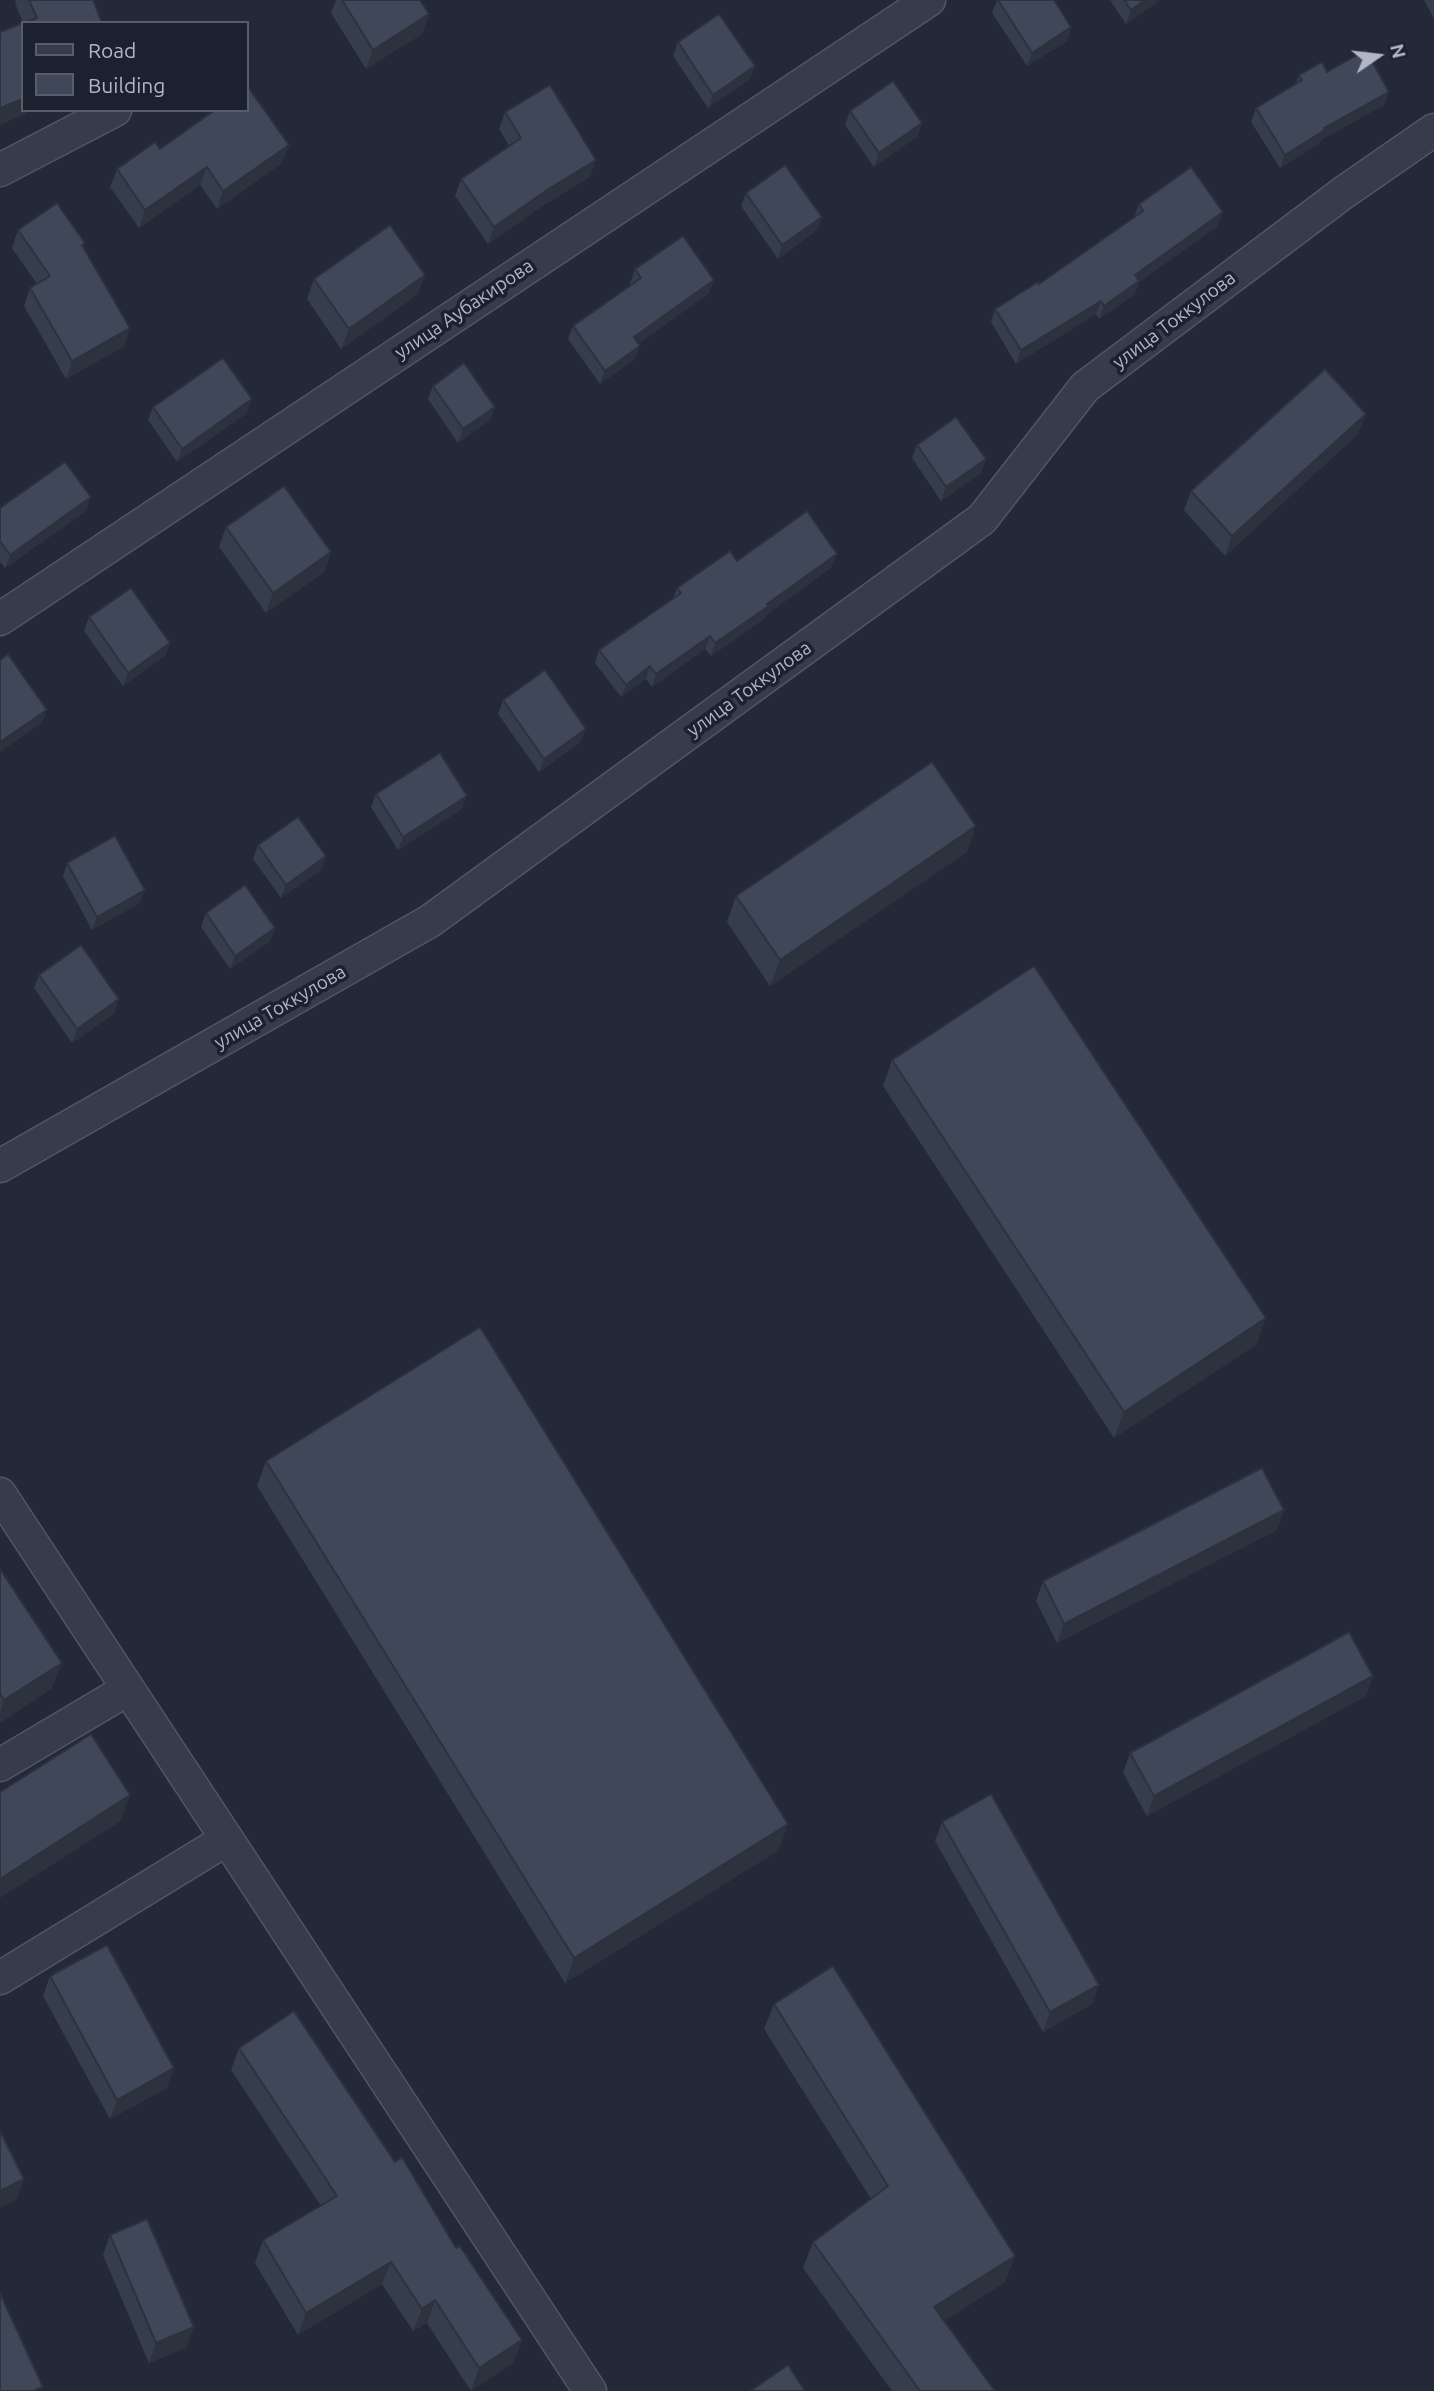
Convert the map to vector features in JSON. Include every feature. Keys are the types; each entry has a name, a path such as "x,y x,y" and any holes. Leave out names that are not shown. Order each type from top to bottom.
{"street":[{"name":"улица Аубакирова","path":"0,619 929,0"},
{"path":"0,170 111,112"},
{"name":"улица Токкулова","path":"0,1166 430,922 982,519 1085,387 1343,193 1434,130"},
{"path":"0,1494 590,2391"},
{"path":"0,1765 128,1689"},
{"path":"0,1978 227,1839"}],"building":[{"path":"29,0 93,0 101,21 29,21 37,18"},
{"path":"342,0 420,0 429,14 373,50"},
{"path":"998,0 1054,0 1071,27 1032,53"},
{"path":"1124,0 1145,0 1131,10"},
{"path":"719,14 755,66 713,95 678,42"},
{"path":"21,24 21,100 0,108 0,32"},
{"path":"1366,50 1389,92 1324,128 1325,130 1285,155 1256,108 1302,80 1299,75 1322,62 1327,72"},
{"path":"893,81 922,123 879,153 850,111"},
{"path":"550,85 596,160 494,227 461,179 521,138 505,112"},
{"path":"248,87 289,145 223,191 207,167 145,210 117,169 155,142 160,149 212,112 248,112"},
{"path":"785,165 822,217 782,245 746,193"},
{"path":"1191,167 1223,212 1135,275 1139,281 1104,306 1101,301 1021,350 995,309 1038,282 1039,284 1143,211 1139,204"},
{"path":"57,203 85,243 82,245 130,328 72,361 30,288 50,276 18,230"},
{"path":"390,225 425,275 349,329 314,279"},
{"path":"683,236 714,280 634,337 640,346 605,371 573,326 641,278 635,269"},
{"path":"223,358 252,399 182,449 153,407"},
{"path":"464,363 495,407 463,429 433,386"},
{"path":"1325,369 1366,414 1232,536 1191,491"},
{"path":"956,417 986,459 946,487 917,445"},
{"path":"65,462 91,497 10,555 0,541 0,508"},
{"path":"284,486 331,552 273,593 226,527"},
{"path":"807,511 837,554 715,643 710,636 656,674 650,666 626,685 599,650 681,593 677,588 730,551 737,561"},
{"path":"131,588 170,643 128,673 89,617"},
{"path":"8,654 47,710 0,742 0,660"},
{"path":"545,670 586,729 544,759 503,700"},
{"path":"440,753 467,796 403,837 376,794"},
{"path":"932,762 976,826 780,960 736,896"},
{"path":"298,817 326,856 286,885 258,845"},
{"path":"115,836 145,890 97,917 67,863"},
{"path":"245,885 275,928 235,956 206,913"},
{"path":"81,945 119,999 77,1029 39,975"},
{"path":"1034,966 1266,1318 1124,1412 892,1060"},
{"path":"480,1327 788,1824 574,1958 266,1461"},
{"path":"1262,1468 1284,1510 1064,1624 1043,1581"},
{"path":"0,1569 62,1663 4,1700 0,1694"},
{"path":"1349,1632 1373,1676 1154,1796 1130,1753"},
{"path":"91,1734 130,1795 0,1879 0,1792"},
{"path":"991,1794 1099,1985 1050,2012 942,1822"},
{"path":"107,1945 174,2068 117,2100 50,1976"},
{"path":"833,1966 1015,2256 934,2307 995,2391 920,2391 813,2242 888,2186 774,2004"},
{"path":"294,2011 395,2162 402,2157 456,2248 460,2246 522,2340 479,2368 435,2300 422,2309 391,2262 306,2313 263,2240 337,2196 239,2048"},
{"path":"0,2131 24,2179 0,2191"},
{"path":"147,2219 194,2327 156,2343 110,2235"},
{"path":"0,2293 43,2387 34,2391 0,2391"},
{"path":"788,2365 805,2391 750,2391"}]}
